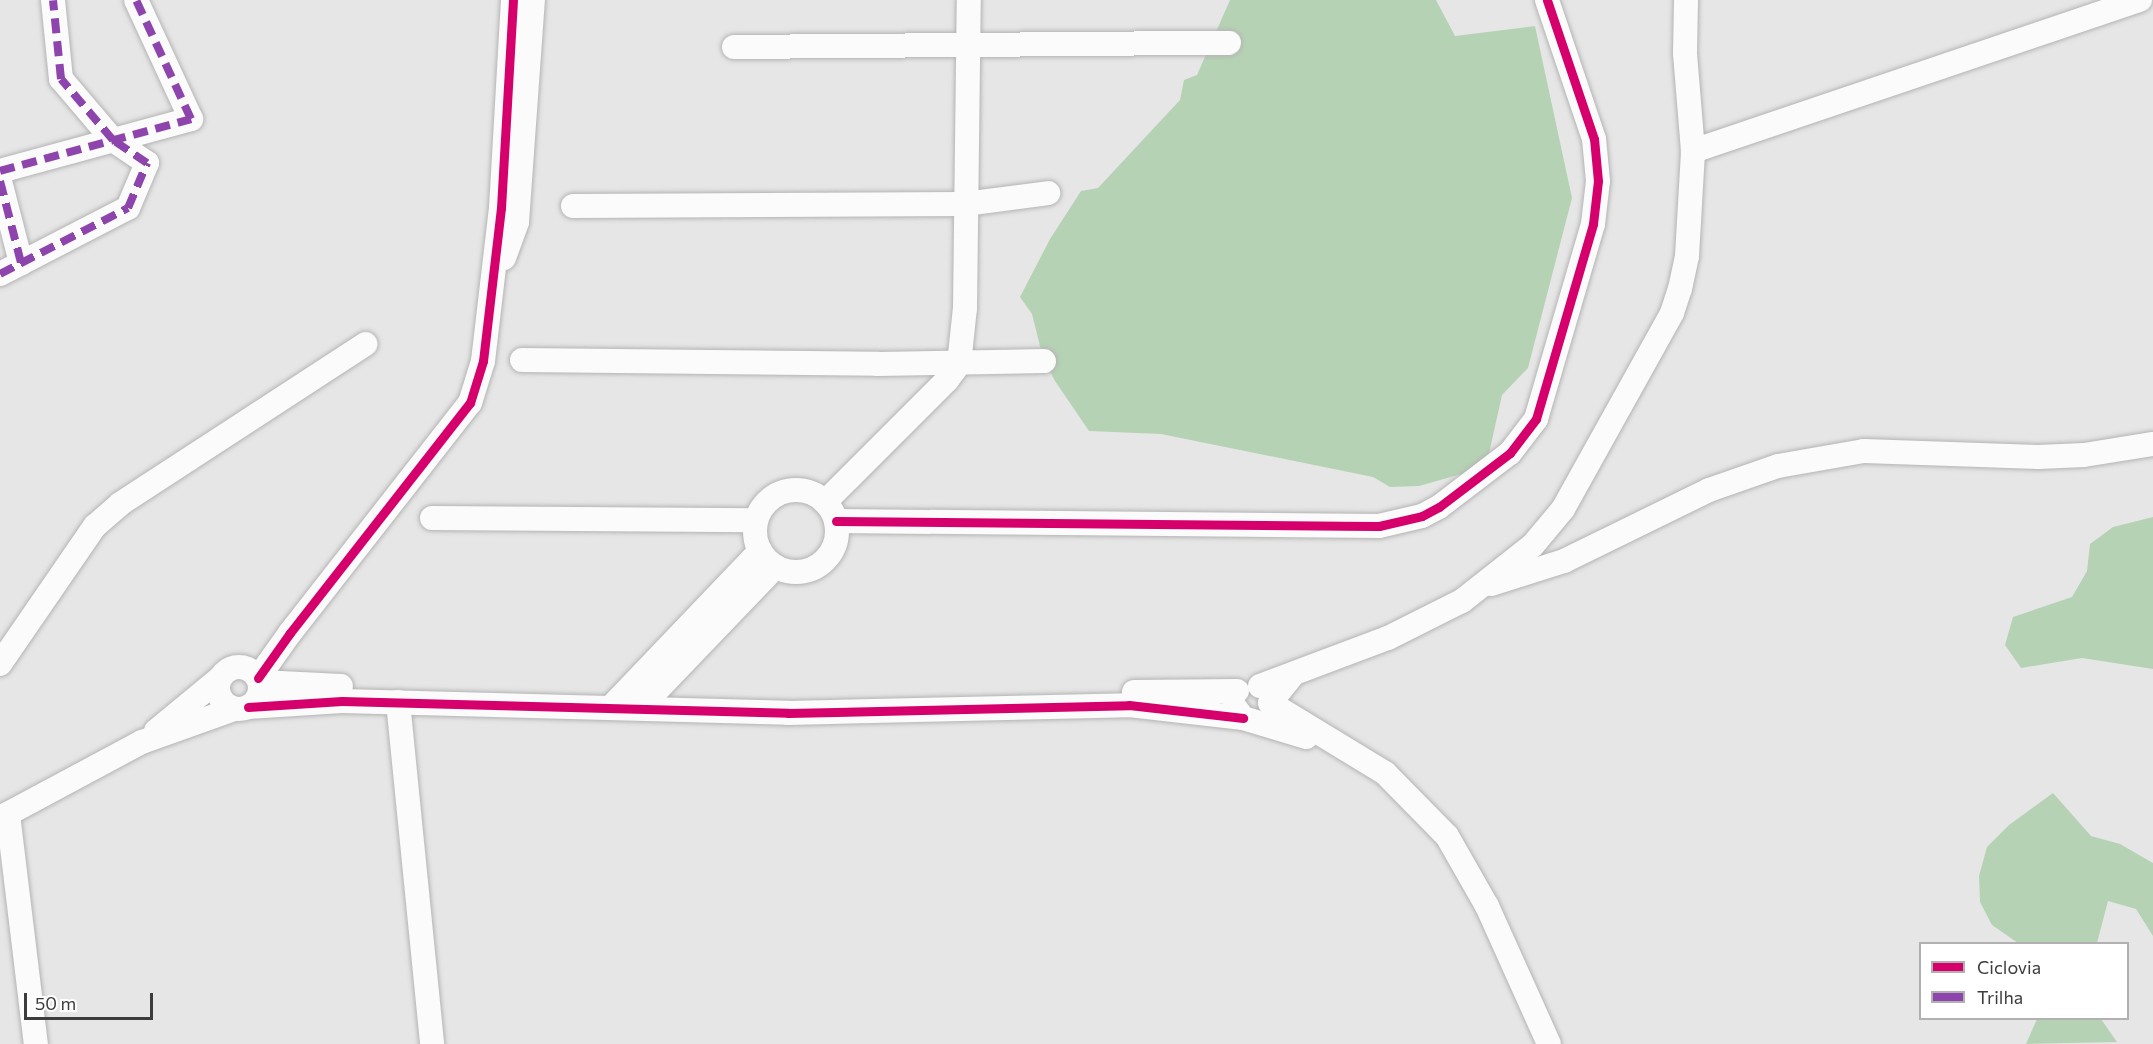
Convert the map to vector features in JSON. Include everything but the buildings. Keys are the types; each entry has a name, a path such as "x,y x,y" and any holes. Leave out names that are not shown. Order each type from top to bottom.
{"street":[{"path":"0,181 10,269 128,208 147,163 113,140 61,80 52,0"},
{"path":"0,171 191,119 136,0"},
{"path":"513,0 517,111"},
{"path":"241,708 258,696 259,680 290,633 373,531 470,403 483,361 533,0"},
{"path":"830,512 947,380 958,364 965,308 969,0"},
{"path":"830,512 1379,526 1422,516 1439,507 1510,453 1531,428 1548,388 1593,224 1598,181 1594,139 1547,0"},
{"path":"1253,704 1291,677 1423,622 1485,585 1533,545 1563,509 1672,313 1687,256 1693,151 1685,52 1686,0"},
{"path":"1693,151 2140,0"},
{"path":"734,47 968,42 1229,42"},
{"path":"573,206 965,204 1048,193"},
{"path":"0,664 95,526 120,504 365,344"},
{"path":"522,360 958,364 1044,361"},
{"path":"1485,585 1564,561 1709,490 1778,466 1864,451 2084,455 2153,444"},
{"path":"785,491 807,491 830,512 835,542 825,561 795,573 767,559 756,520 767,502 785,491"},
{"path":"432,518 756,520"},
{"path":"36,1044 4,816 142,742 241,708 316,701 632,700 767,559"},
{"path":"142,742 228,672 290,633"},
{"path":"228,672 251,670 259,680 632,700 788,713 1253,704 1385,773 1447,836 1487,906 1550,1044"},
{"path":"228,672 218,694 241,708"},
{"path":"398,702 432,1044"}],"green space":[{"path":"1230,0 1436,0 1455,36 1535,26 1572,198 1528,368 1502,395 1486,467 1419,486 1390,487 1373,477 1161,434 1089,431 1055,381 1043,358 1032,314 1020,297 1050,239 1081,191 1098,188 1180,100 1184,80 1197,75"},
{"path":"2153,517 2153,669 2082,658 2021,668 2005,645 2013,617 2072,597 2087,571 2090,544 2113,527"},
{"path":"2053,793 2091,836 2120,844 2153,863 2153,936 2136,909 2108,901 2097,942 2017,942 1992,925 1980,902 1979,876 1987,847 2009,825"},
{"path":"2037,1020 2102,1020 2117,1042 2026,1044"}],"marked path":[{"path":"0,274 128,208 147,163 113,140 61,79 53,0"},
{"path":"0,171 191,119 136,0"},
{"path":"0,181 21,263"}],"cycle path":[{"path":"258,678 290,633 470,403 483,361 501,208 513,0"},
{"path":"836,521 1379,526 1422,516 1439,507 1510,453 1536,419 1593,224 1598,181 1594,139 1547,0"},
{"path":"248,707 342,701 788,713 1129,705 1243,718"}]}
